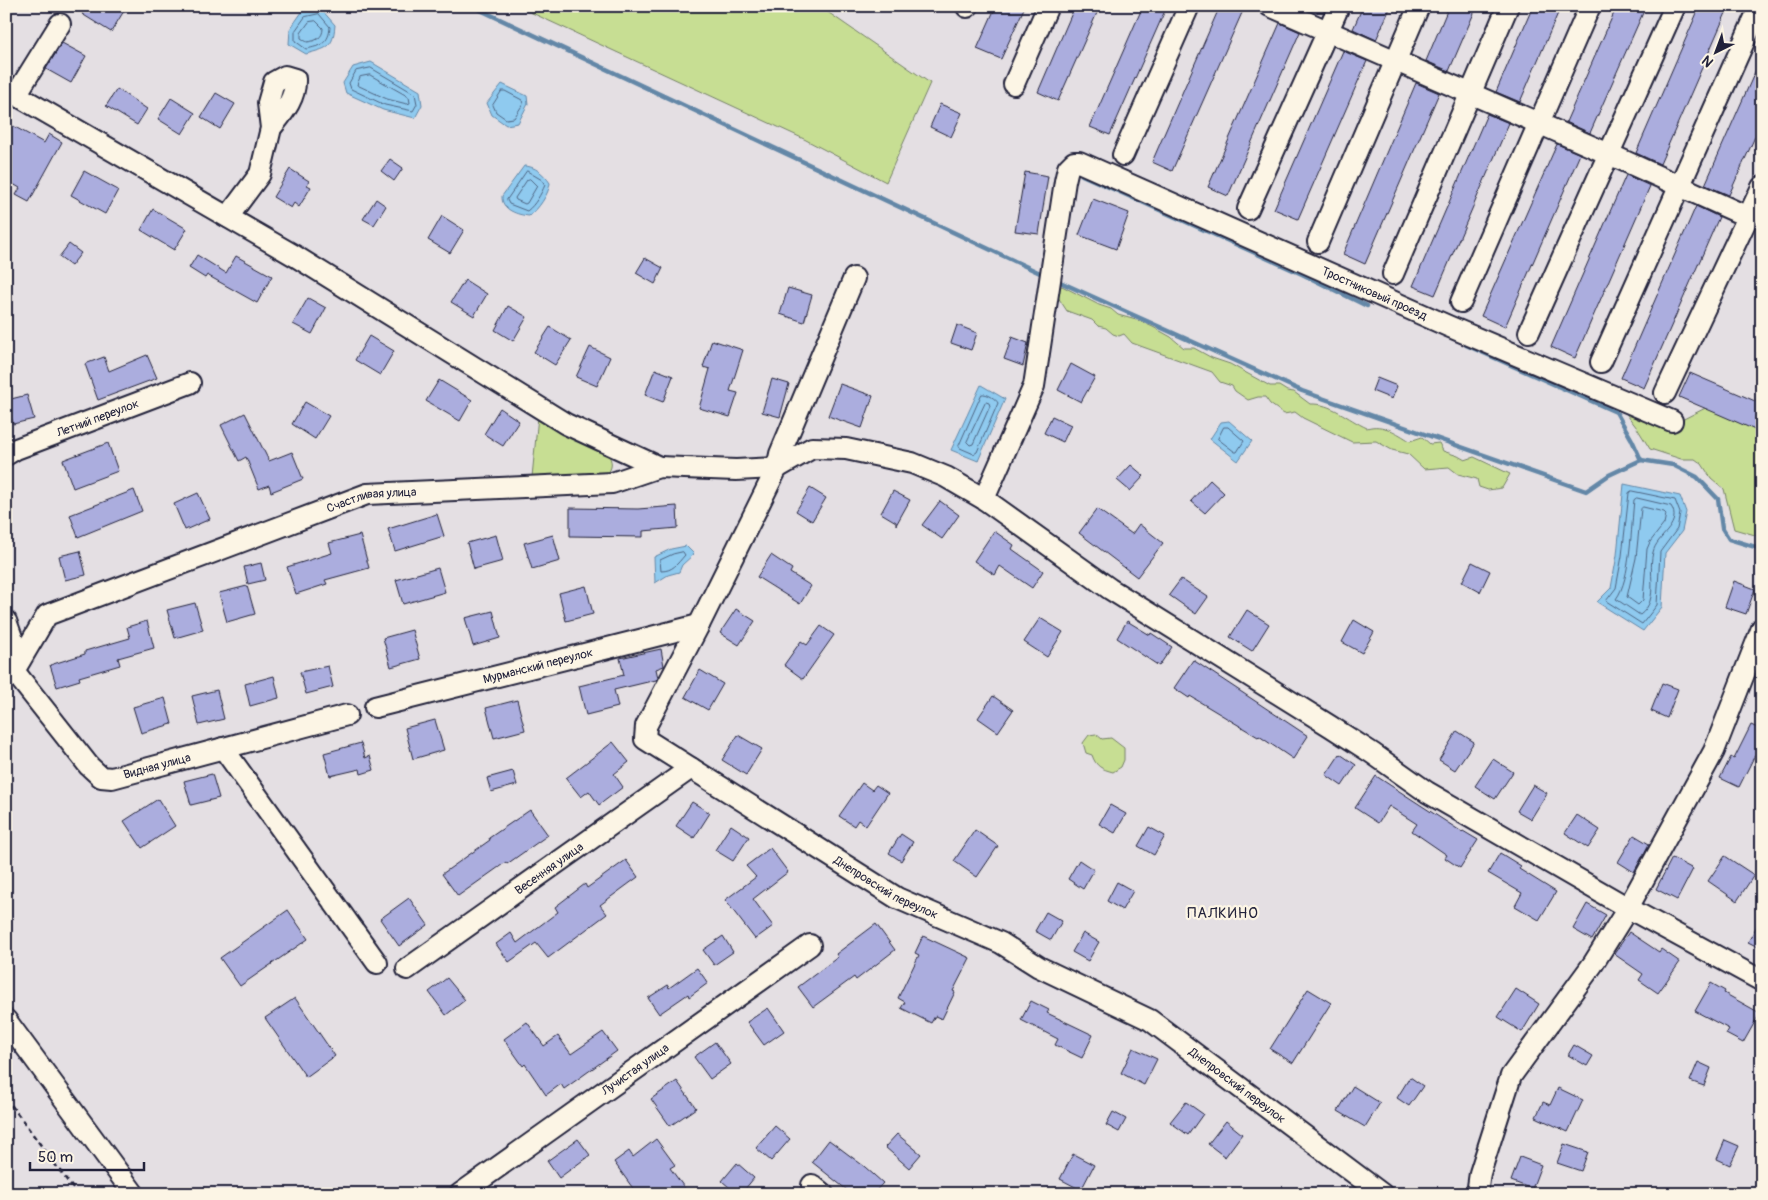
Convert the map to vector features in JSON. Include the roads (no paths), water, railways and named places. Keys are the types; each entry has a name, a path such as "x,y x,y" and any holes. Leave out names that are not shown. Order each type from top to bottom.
{"street":[{"path":"1014,84 1048,6"},
{"path":"1123,155 1189,6"},
{"path":"1270,6 1609,154 1748,217"},
{"path":"1248,210 1339,6"},
{"path":"1318,242 1419,6"},
{"path":"1393,274 1508,6"},
{"path":"1461,302 1590,6"},
{"path":"1529,332 1675,6"},
{"path":"1601,362 1760,6"},
{"path":"60,24 11,92 295,256 566,424 659,467"},
{"path":"228,217 260,174 271,128"},
{"name":"Тростниковый проезд","path":"984,499 1034,386 1065,181 1068,168 1074,162 1079,162 1448,326 1672,421"},
{"path":"1665,393 1762,187"},
{"name":"Днепровский переулок","path":"854,278 780,454 778,468 646,726 645,739 897,898 1001,943 1039,967 1150,1020 1382,1194"},
{"name":"Летний переулок","path":"6,455 16,448 190,383"},
{"path":"778,468 812,448 846,449 912,463 946,478 984,499 1110,589 1337,730 1427,792 1628,908 1762,981"},
{"name":"Счастливая улица","path":"13,669 47,615 367,494 612,483 659,467 736,470 778,468"},
{"path":"6,621 13,669"},
{"name":"Мурманский переулок","path":"375,707 699,625"},
{"path":"1477,1194 1480,1173 1511,1076 1593,964 1628,908 1714,751 1762,628"},
{"name":"Видная улица","path":"13,669 88,766 101,778 112,778 347,715"},
{"path":"223,748 377,963"},
{"name":"Весенняя улица","path":"407,969 691,768"},
{"name":"Лучистая улица","path":"460,1194 810,945"},
{"path":"6,1020 134,1194"}],"water":[{"path":"320,8 335,25 333,39 324,49 306,54 289,44 290,29 302,12"},
{"path":"371,62 420,91 422,105 415,118 383,110 346,93 343,83 353,67"},
{"path":"502,84 527,96 528,104 518,123 506,125 492,115 487,103"},
{"path":"524,166 532,167 539,171 550,183 548,192 536,210 529,216 511,211 502,201 502,196"},
{"path":"981,385 1005,399 978,461 951,450"},
{"path":"1229,421 1252,441 1238,461 1210,439 1221,422"},
{"path":"1624,484 1680,496 1686,512 1682,531 1665,553 1662,607 1643,631 1597,602 1611,588 1617,555"},
{"path":"686,546 694,554 682,565 679,572 668,575 655,583 654,557 671,549"}],"waterway":[{"path":"472,6 1040,273"},
{"path":"1082,175 1302,274 1367,306"},
{"path":"1060,282 1302,391 1586,491 1609,475 1641,460 1673,465 1697,477 1718,499 1722,528 1729,539 1762,549"},
{"path":"1466,345 1616,412 1641,460"}],"district":[{"name":"ПАЛКИНО","path":"1223,913"}]}
